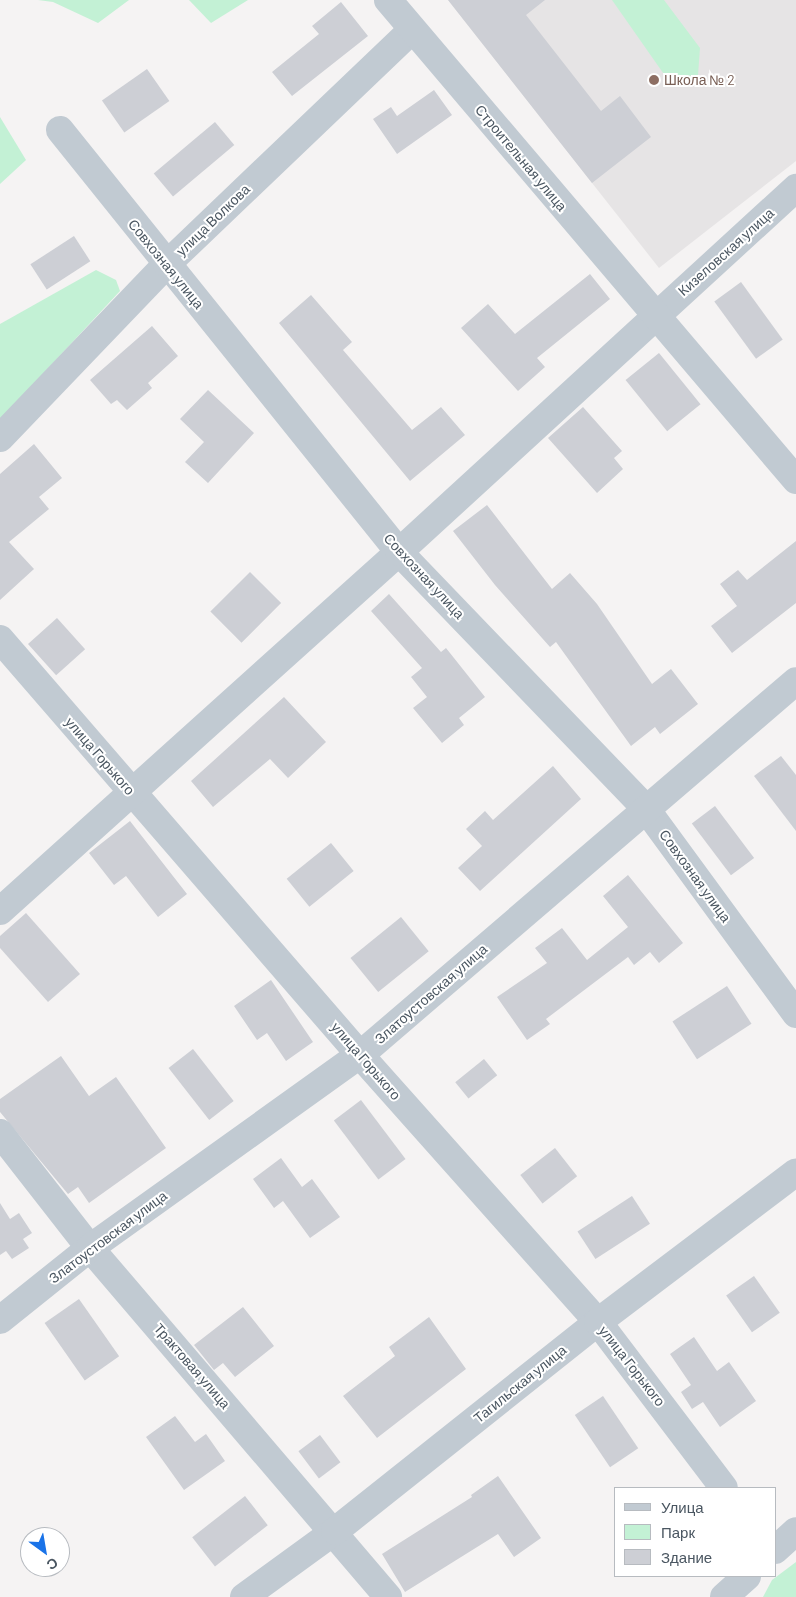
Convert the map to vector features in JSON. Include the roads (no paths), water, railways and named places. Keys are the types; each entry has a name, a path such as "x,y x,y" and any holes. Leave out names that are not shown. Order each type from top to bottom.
{"street":[{"name":"Строительная улица","path":"388,0 796,480"},
{"name":"улица Волкова","path":"0,438 167,264 412,30"},
{"name":"Совхозная улица","path":"60,130 399,552 646,809 796,1014"},
{"name":"Кизеловская улица","path":"0,911 399,552 796,188"},
{"name":"улица Горького","path":"0,639 360,1055 598,1322 723,1487"},
{"name":"Златоустовская улица","path":"0,1320 90,1248 360,1055 796,681"},
{"name":"Трактовая улица","path":"0,1133 90,1248 335,1531 388,1597"},
{"name":"Тагильская улица","path":"244,1597 335,1531 598,1322 796,1172"},
{"path":"776,1549 796,1532"},
{"path":"724,1597 746,1577"}],"place":[{"name":"Школа № 2","path":"654,80"}]}
